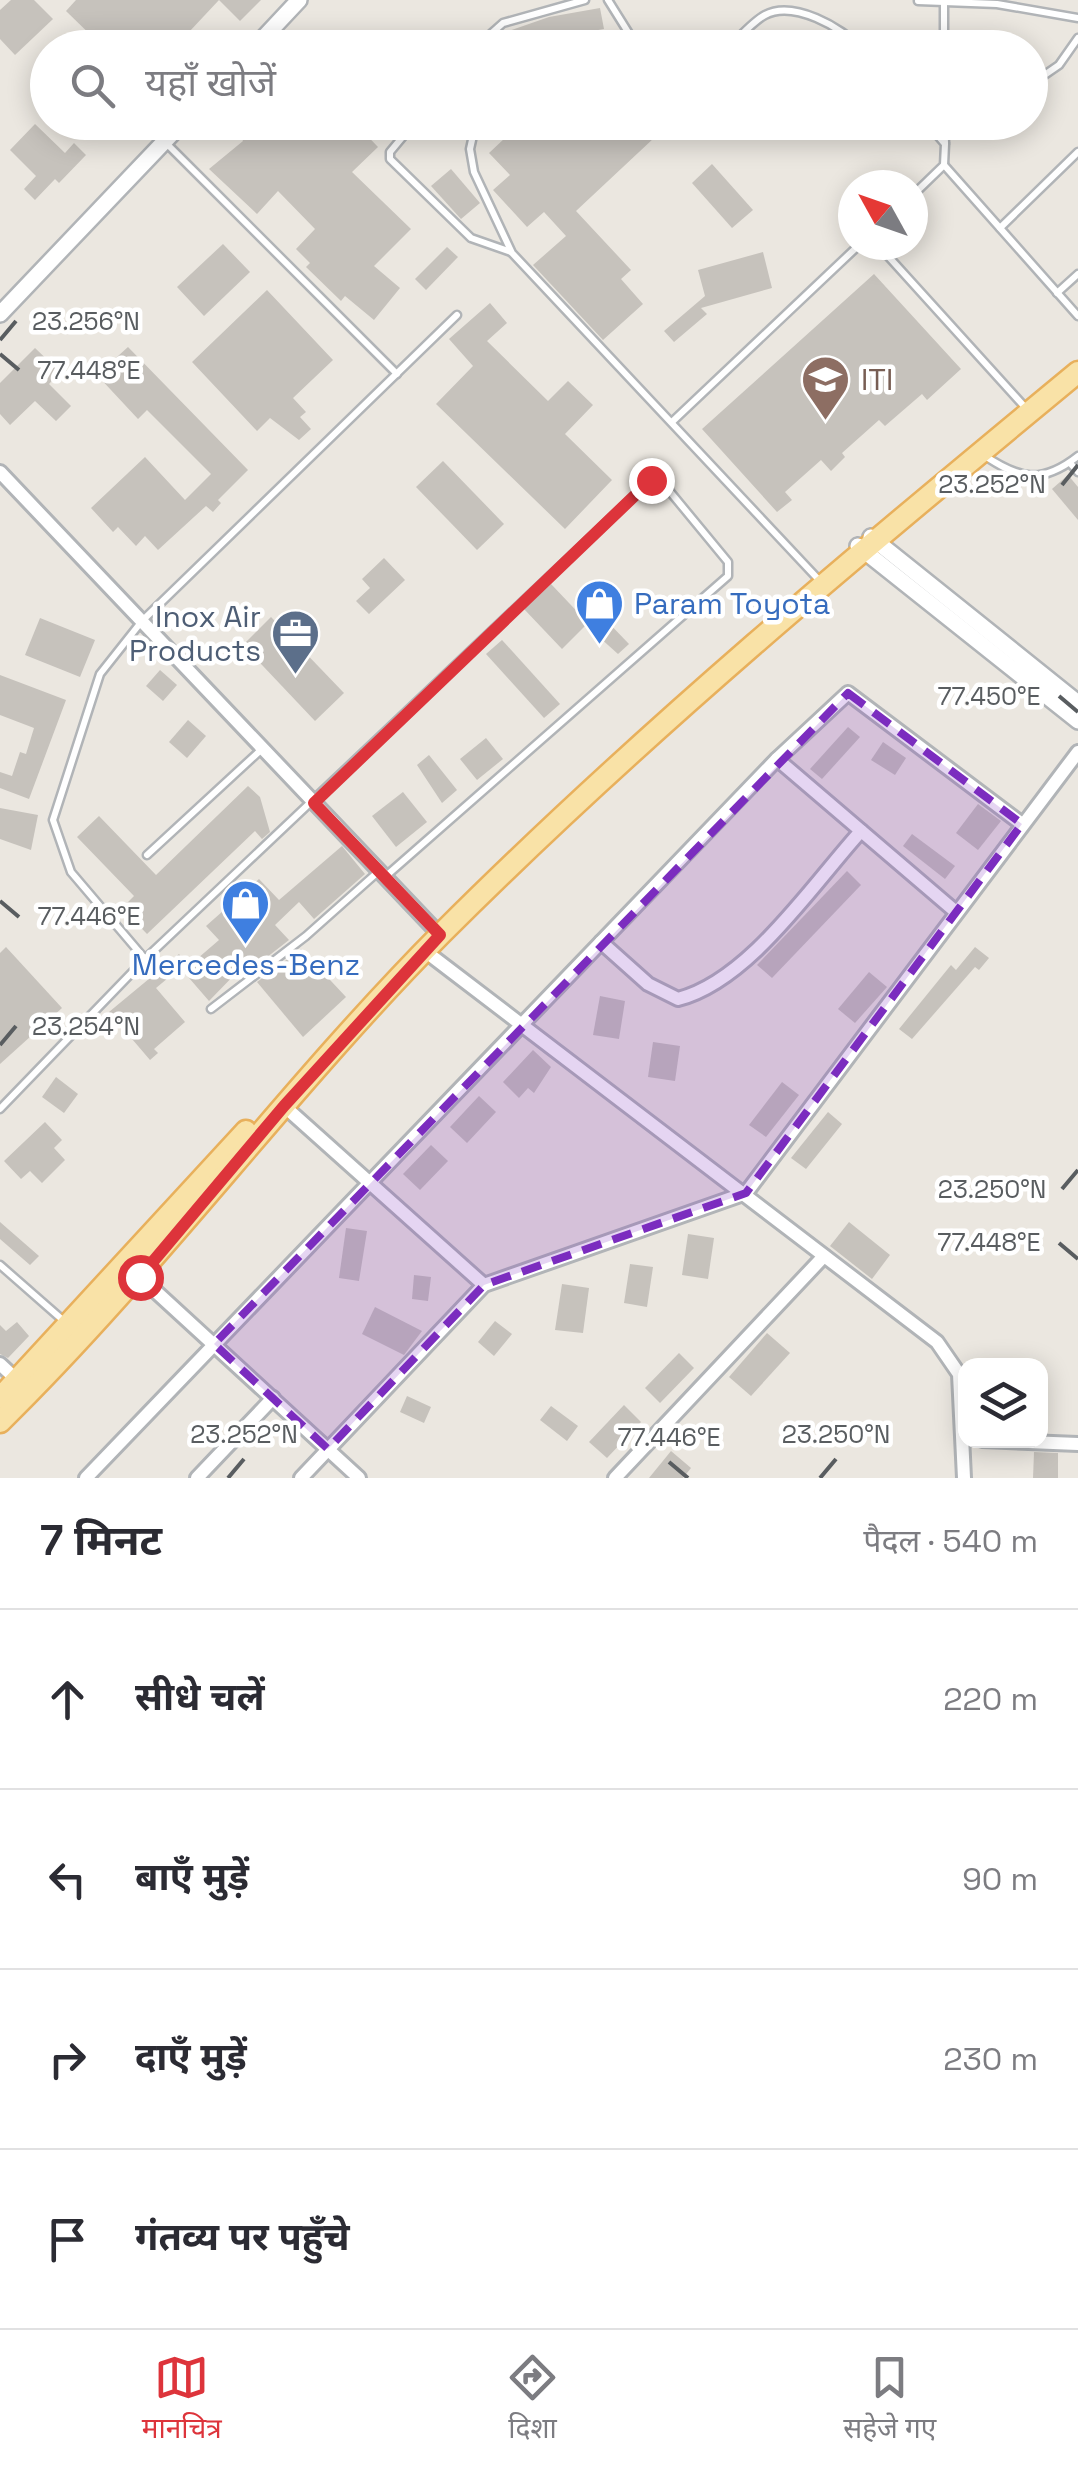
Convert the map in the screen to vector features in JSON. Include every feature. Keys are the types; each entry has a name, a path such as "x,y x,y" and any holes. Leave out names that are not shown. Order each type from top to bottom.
{"main road":[{"path":"0,1422 436,931 820,581 1078,361"},
{"path":"865,542 1078,372"},
{"path":"0,1398 140,1277 284,1106 425,951 436,931"}],"street":[{"path":"270,30 298,0"},
{"path":"0,314 165,142"},
{"path":"0,472 436,931"},
{"path":"865,542 1078,703"},
{"path":"865,542 1078,721"},
{"path":"86,1478 778,759 848,693 1022,824"},
{"path":"301,1478 484,1285 746,1194 1078,752"},
{"path":"778,759 956,912"},
{"path":"601,942 648,984 678,999 701,993 740,966 861,830"},
{"path":"425,951 937,1342 958,1373"},
{"path":"284,1106 484,1285"},
{"path":"618,1477 824,1256"},
{"path":"140,1277 359,1478"},
{"path":"0,1364 17,1380"},
{"path":"197,1478 272,1398"},
{"path":"1048,1443 1078,1444"},
{"path":"964,1478 965,1448"}],"lane":[{"path":"494,30 502,23 585,0"},
{"path":"608,0 627,30"},
{"path":"944,0 944,30"},
{"path":"918,1 944,0 1078,18"},
{"path":"748,30 766,14 780,12 836,24 842,30"},
{"path":"1048,73 1059,65 1078,38"},
{"path":"400,140 390,152 390,160 471,238 512,253"},
{"path":"472,140 474,172 512,253 820,581"},
{"path":"942,140 945,144"},
{"path":"928,181 944,166 945,140"},
{"path":"165,142 397,374"},
{"path":"1000,228 1078,152"},
{"path":"944,166 1078,316"},
{"path":"672,421 843,260"},
{"path":"892,260 1023,405"},
{"path":"1057,292 1078,274"},
{"path":"145,960 71,872 53,820 100,674 142,621 458,316"},
{"path":"980,453 1015,476 1032,479 1078,456"},
{"path":"1070,462 1078,472"},
{"path":"0,1109 145,960 648,483 655,479 662,482 728,562 728,576 382,874 210,1008"},
{"path":"148,856 262,748"},
{"path":"0,1266 77,1332"}],"highlighted area":[{"path":"848,693 1022,824 746,1193 484,1285 328,1449 214,1344"}],"building":[{"path":"11,0 34,0 53,19 41,30 30,30 30,41 15,55 0,39 0,10"},
{"path":"76,0 219,0 191,30 86,30 66,11"},
{"path":"219,0 261,0 240,21"},
{"path":"600,8 604,29 512,30 549,17"},
{"path":"30,129 30,140 52,140 65,153 74,143 86,155 59,183 55,179 35,200 24,189 36,176 10,150"},
{"path":"371,140 378,147 352,172 411,229 374,266 400,288 374,320 345,296 341,301 306,267 310,263 296,249 315,229 278,191 257,214 209,169 243,141"},
{"path":"503,140 652,140 576,211 631,270 621,279 643,304 603,340 533,265 566,236 544,212 527,227 493,190 510,175 489,153"},
{"path":"712,164 753,210 732,228 692,183"},
{"path":"451,169 480,203 461,219 431,186"},
{"path":"223,244 250,272 204,316 177,287"},
{"path":"447,247 458,257 426,290 415,279"},
{"path":"763,252 772,288 701,308 707,314 674,342 664,331 705,296 698,270"},
{"path":"874,274 961,369 927,400 922,394 885,426 879,420 842,453 845,457 831,471 821,460 785,492 792,500 777,512 702,429"},
{"path":"267,290 333,360 293,398 306,412 300,417 311,429 299,440 270,418 257,431 192,362"},
{"path":"490,303 507,323 487,341 548,401 568,381 593,405 565,434 612,480 565,529 436,404 473,366 449,339"},
{"path":"128,347 248,470 218,500 221,503 213,512 206,506 158,550 145,536 136,546 118,527 113,532 91,508 145,457 185,500 211,474 147,410 138,419 97,375"},
{"path":"35,348 60,372 49,384 71,406 56,421 35,401 10,425 0,414 0,383"},
{"path":"443,461 504,524 477,550 416,487"},
{"path":"1068,475 1078,487 1078,520 1052,489"},
{"path":"384,558 405,580 369,614 356,601 370,588 362,579"},
{"path":"551,584 588,623 562,649 524,609"},
{"path":"602,616 629,644 618,654 589,628"},
{"path":"271,617 344,693 315,721 243,645"},
{"path":"40,618 95,640 80,677 25,655"},
{"path":"502,640 560,704 544,718 486,654"},
{"path":"160,670 177,685 163,701 146,686"},
{"path":"0,675 66,700 29,799 0,788 0,772 12,776 20,752 26,754 34,728 0,715"},
{"path":"188,720 206,736 187,758 169,742"},
{"path":"848,727 860,737 822,779 810,769"},
{"path":"486,738 503,759 477,780 460,759"},
{"path":"883,742 906,758 895,775 871,760"},
{"path":"429,755 457,790 442,803 417,765"},
{"path":"248,786 260,797 270,832 262,839 255,831 147,934 122,908 134,896 77,837 99,816 156,875"},
{"path":"403,792 427,822 396,847 372,816"},
{"path":"978,804 1001,821 978,850 956,833"},
{"path":"0,808 38,815 31,850 0,839"},
{"path":"912,834 955,866 945,879 903,846"},
{"path":"342,846 365,874 314,919 299,902 275,925 289,940 248,972 243,966 209,1001 183,971 219,940 206,926 259,879 279,900"},
{"path":"847,871 861,885 772,978 757,965"},
{"path":"6,947 62,1008 0,1064 0,953"},
{"path":"975,947 989,958 979,970 975,967 912,1039 899,1029 951,965 956,970"},
{"path":"301,949 346,997 303,1037 257,982"},
{"path":"179,954 186,963 156,988 185,1022 154,1049 158,1053 150,1060 109,1012"},
{"path":"869,972 887,987 855,1023 838,1009"},
{"path":"600,996 625,1001 619,1039 593,1035"},
{"path":"653,1042 680,1046 675,1081 648,1077"},
{"path":"533,1050 551,1067 534,1093 528,1088 519,1098 503,1082"},
{"path":"56,1077 78,1094 64,1113 42,1097"},
{"path":"782,1082 799,1095 766,1137 749,1125"},
{"path":"479,1096 496,1112 467,1143 450,1127"},
{"path":"828,1112 842,1124 806,1169 791,1158"},
{"path":"45,1122 62,1140 54,1148 65,1160 42,1183 30,1171 21,1179 4,1161"},
{"path":"431,1145 448,1161 420,1190 403,1174"},
{"path":"0,1222 39,1256 30,1265 0,1239"},
{"path":"849,1222 890,1255 872,1279 830,1246"},
{"path":"346,1228 367,1231 359,1281 339,1278"},
{"path":"688,1234 714,1238 708,1279 682,1275"},
{"path":"630,1264 653,1267 647,1307 624,1303"},
{"path":"414,1275 431,1277 428,1301 412,1299"},
{"path":"562,1284 589,1288 583,1333 555,1330"},
{"path":"375,1307 422,1331 404,1355 362,1334"},
{"path":"495,1321 512,1334 494,1356 478,1342"},
{"path":"17,1322 29,1336 8,1358 0,1354 0,1325 6,1331"},
{"path":"767,1333 790,1353 751,1396 729,1377"},
{"path":"679,1353 694,1368 660,1403 645,1388"},
{"path":"407,1396 431,1407 424,1423 400,1412"},
{"path":"624,1405 641,1422 607,1458 589,1442"},
{"path":"551,1406 578,1426 567,1441 540,1420"},
{"path":"671,1451 691,1468 683,1478 649,1478"},
{"path":"1034,1452 1058,1453 1058,1478 1033,1478"}],"place":[{"name":"ITI","path":"826,422"},
{"name":"Param Toyota","path":"599,646"},
{"name":"Inox Air Products","path":"296,676"},
{"name":"Mercedes-Benz","path":"246,946"}],"route":[{"path":"140,1277 284,1106 440,935 314,803 651,480"}]}
